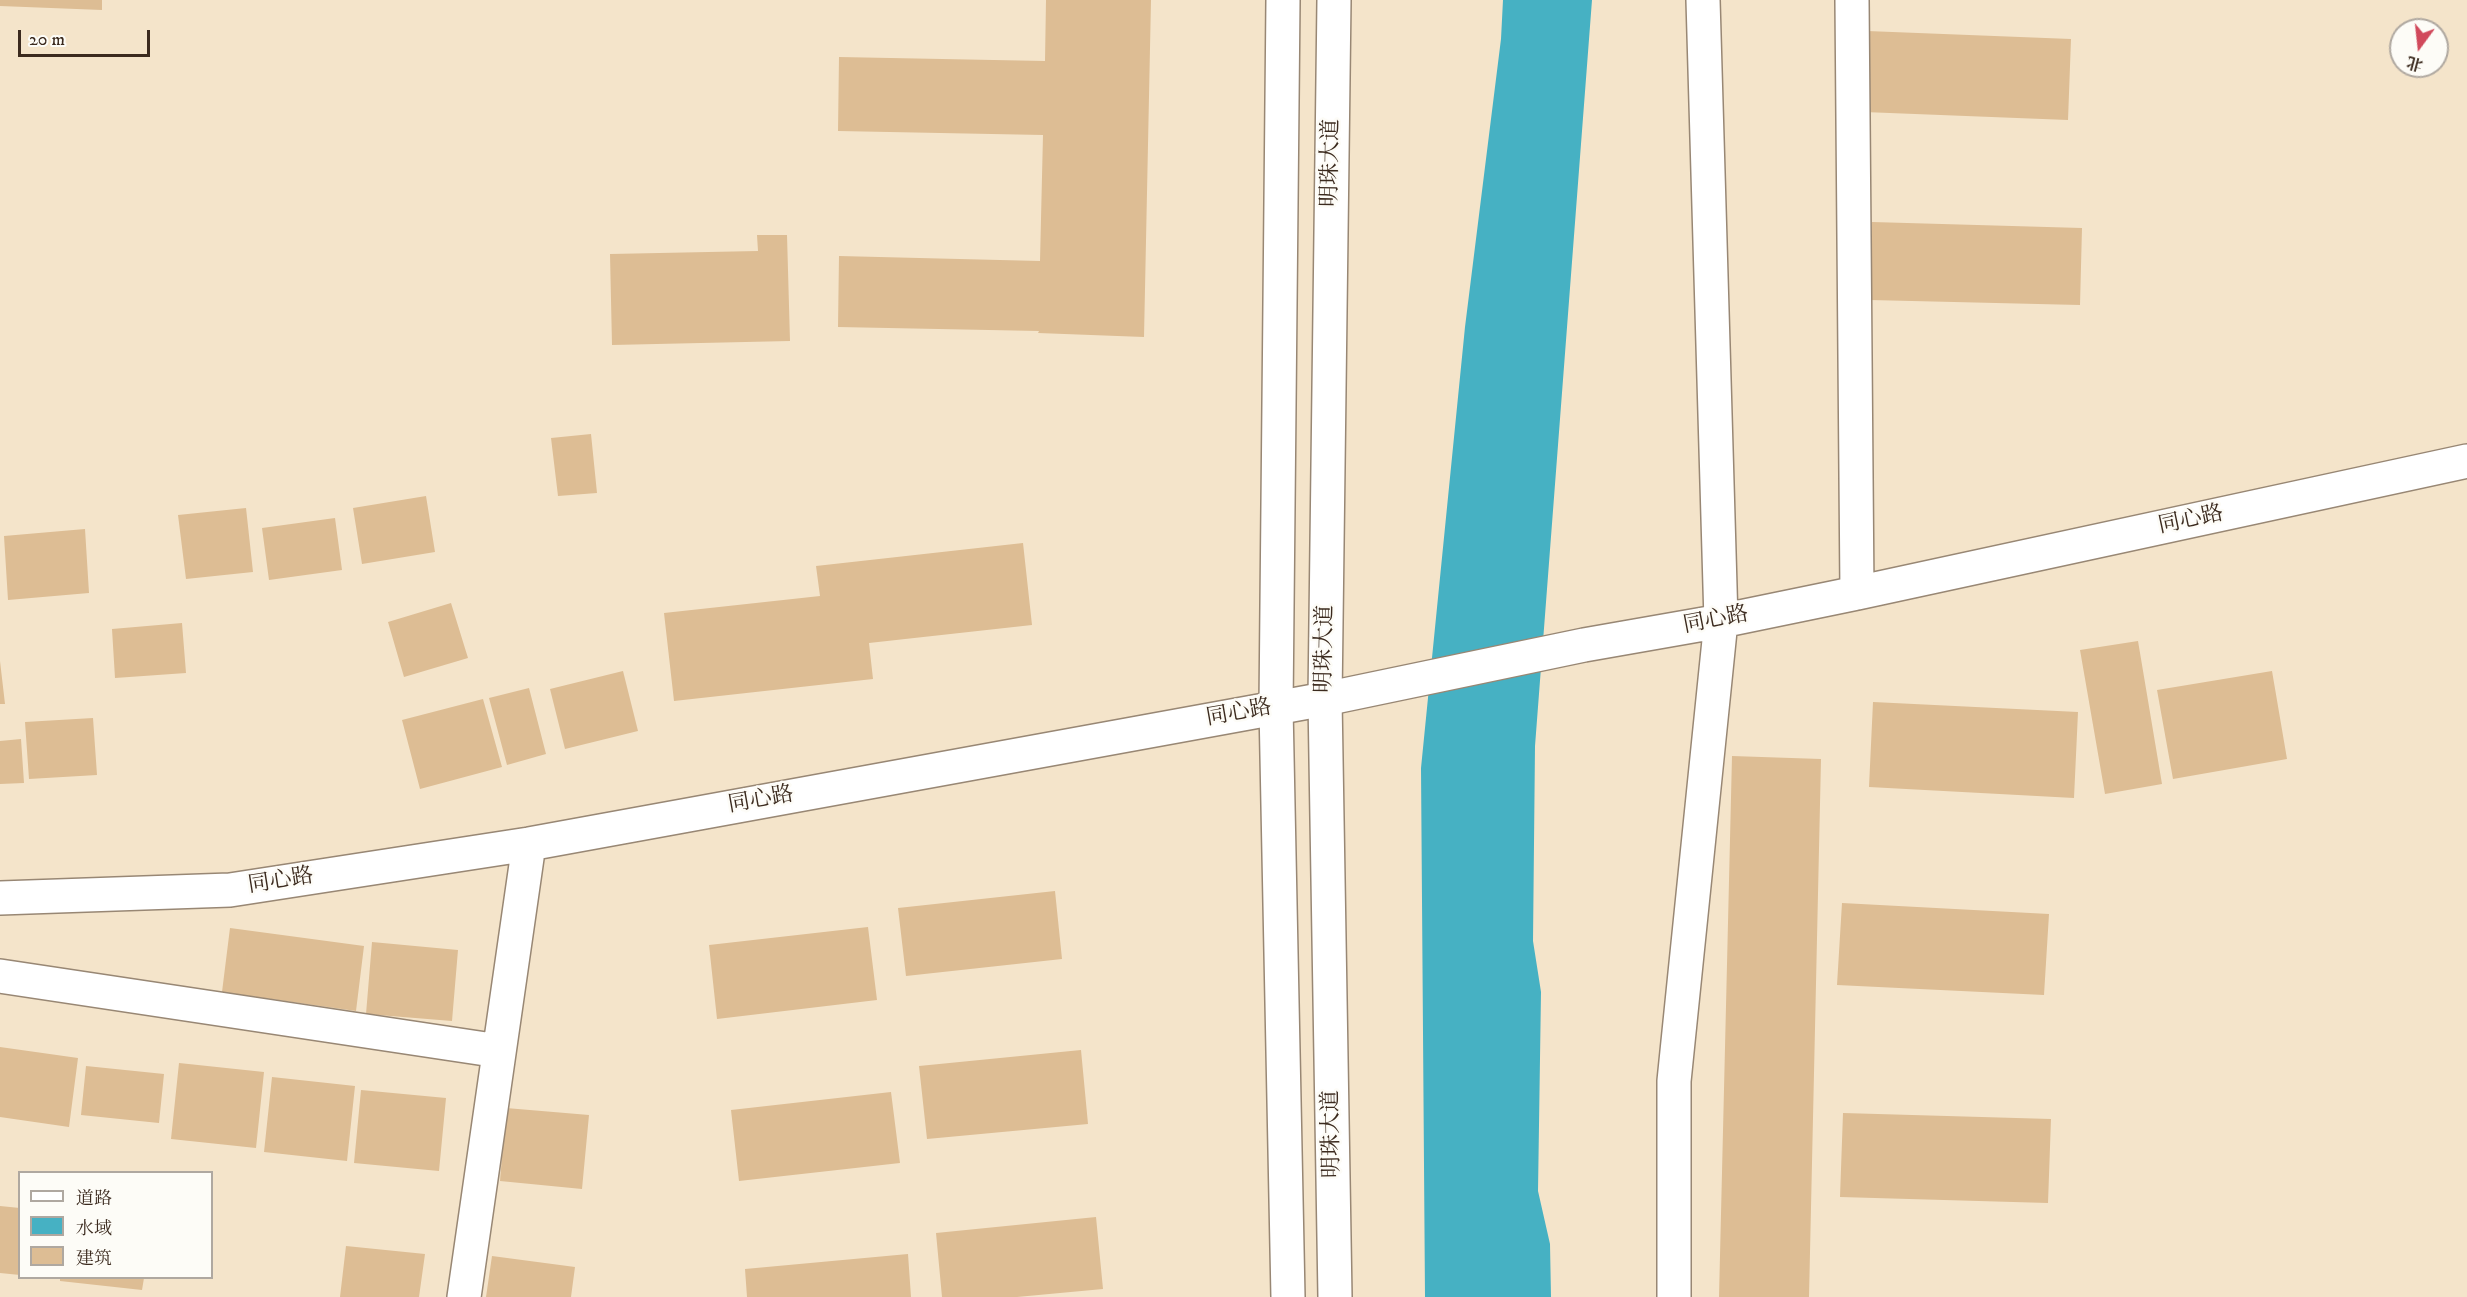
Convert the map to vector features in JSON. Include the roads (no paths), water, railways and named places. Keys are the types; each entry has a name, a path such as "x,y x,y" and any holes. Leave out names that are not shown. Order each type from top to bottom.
{"street":[{"path":"1284,0 1276,707 1288,1297"},
{"name":"明珠大道","path":"1334,0 1325,699 1335,1297"},
{"path":"1674,1297 1674,1081 1721,621 1703,0"},
{"path":"1852,0 1857,593"},
{"name":"同心路","path":"0,898 230,890 529,844 1325,699 1584,645 1721,621 2467,461"},
{"path":"464,1297 529,844"},
{"path":"0,976 499,1050"}],"water":[{"path":"1503,0 1592,0 1535,746 1533,941 1541,992 1538,1191 1550,1244 1551,1297 1425,1297 1421,768 1465,327 1501,39"}]}
